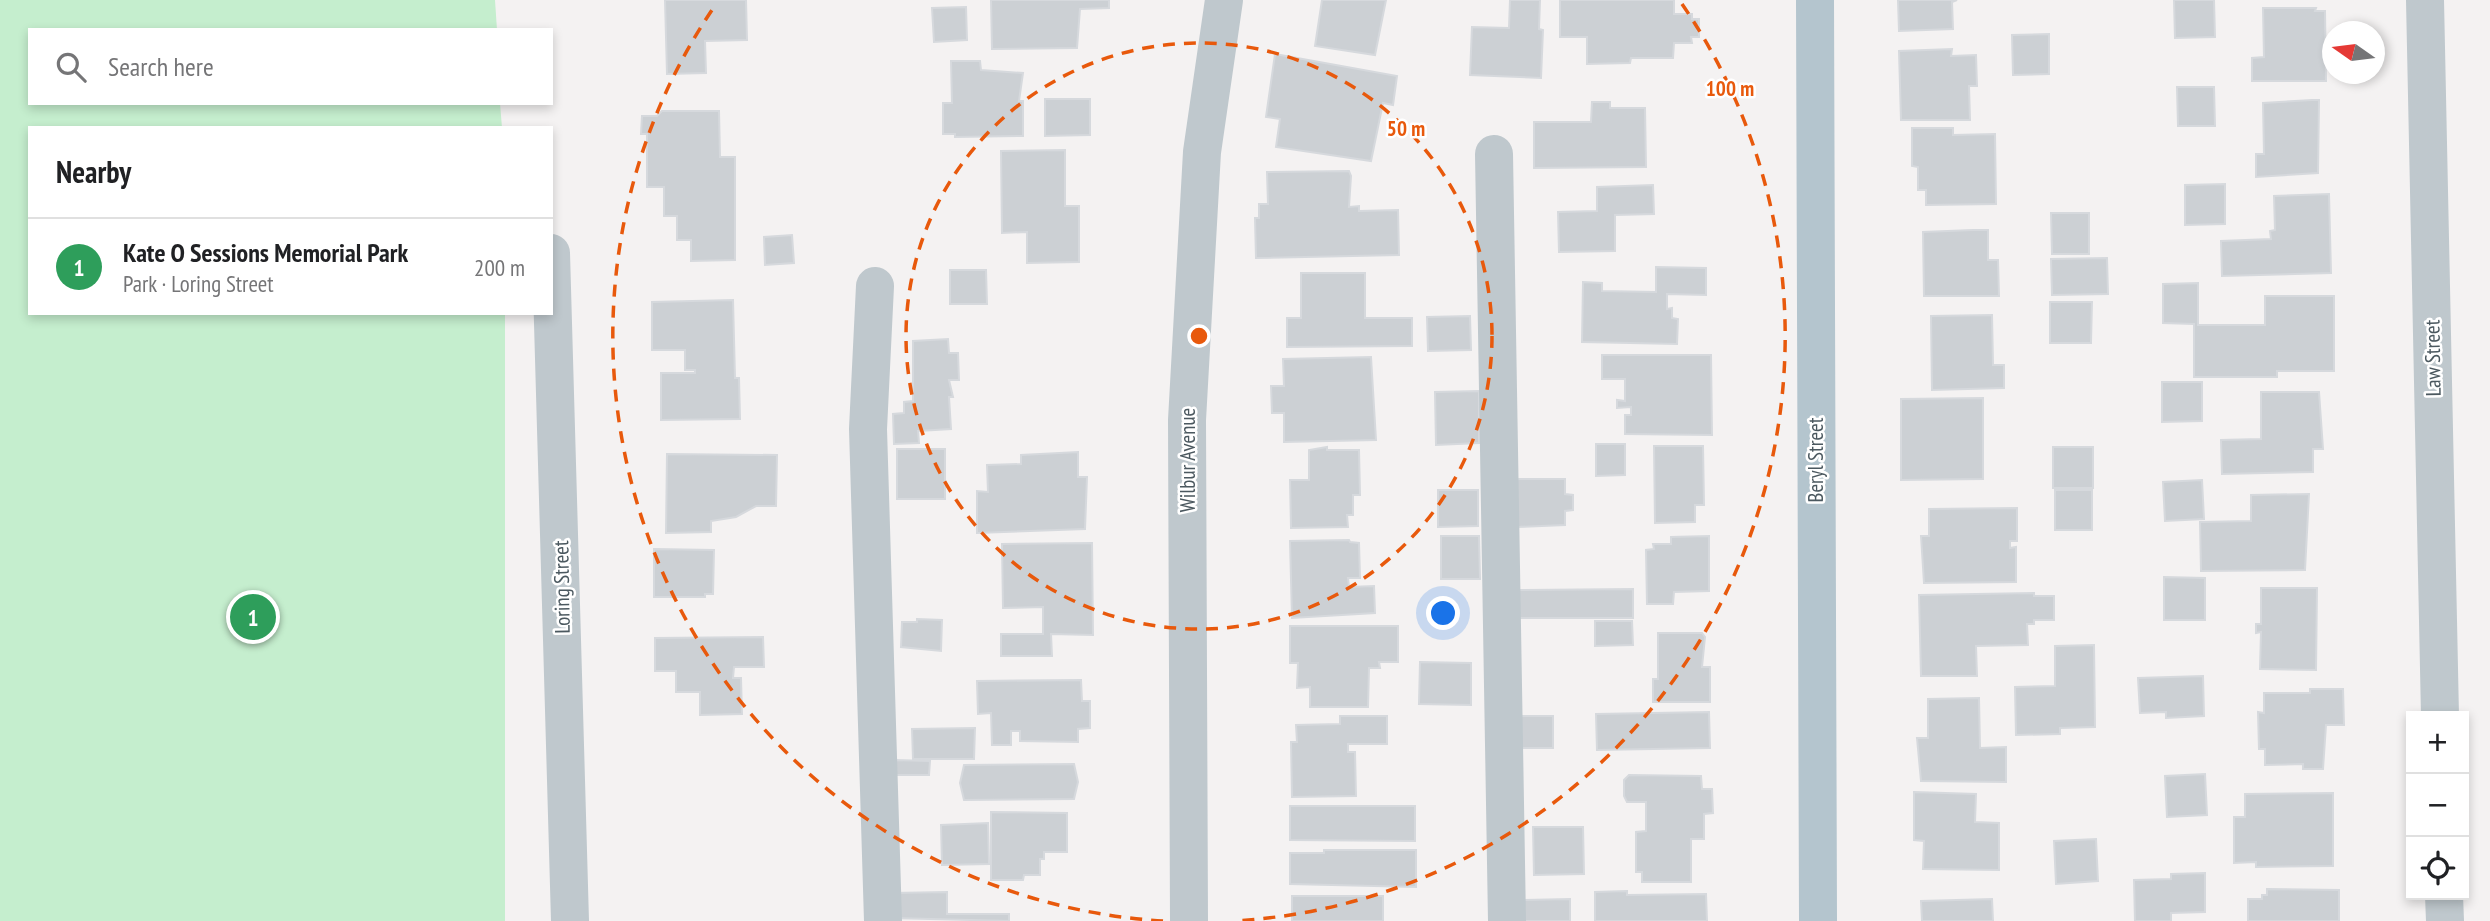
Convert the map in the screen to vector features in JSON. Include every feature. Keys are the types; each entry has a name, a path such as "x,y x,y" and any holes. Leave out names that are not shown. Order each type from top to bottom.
{"main road":[{"name":"Beryl Street","path":"1815,0 1818,921"}],"street":[{"name":"Wilbur Avenue","path":"1189,921 1187,420 1202,152 1224,0"},
{"name":"Law Street","path":"2425,0 2440,711"},
{"path":"1494,154 1507,921"},
{"path":"875,286 868,429 883,921"},
{"name":"Loring Street","path":"553,315 570,921"},
{"path":"2444,900 2445,921"}],"green space":[{"path":"0,0 495,0 497,28 28,28 28,105 500,105 502,126 28,126 28,315 505,315 505,921 0,921"}],"building":[{"path":"665,0 746,0 747,40 705,41 706,73 667,74"},
{"path":"991,0 1109,0 1109,8 1080,9 1077,48 992,49"},
{"path":"1322,0 1386,0 1375,55 1315,46"},
{"path":"1510,0 1540,0 1539,29 1543,30 1541,78 1470,75 1472,27 1509,28"},
{"path":"1560,0 1674,0 1674,14 1692,14 1692,19 1699,19 1699,37 1691,37 1692,43 1674,43 1673,58 1631,58 1630,63 1587,64 1587,37 1560,37"},
{"path":"1898,0 1957,0 1952,2 1953,29 1899,31"},
{"path":"2174,0 2214,0 2215,37 2175,38"},
{"path":"966,7 967,40 934,42 932,8"},
{"path":"2263,8 2316,8 2315,11 2325,11 2325,21 2322,21 2322,81 2252,81 2252,58 2264,57"},
{"path":"2049,34 2049,74 2013,75 2012,35"},
{"path":"1952,49 1951,56 1976,55 1977,86 1969,86 1970,120 1901,120 1899,51"},
{"path":"1275,54 1397,76 1393,105 1383,103 1371,161 1276,147 1280,119 1266,117"},
{"path":"951,61 980,61 981,70 1023,73 1019,101 1023,101 1023,136 955,137 955,134 943,134 943,103 952,103"},
{"path":"2177,87 2214,87 2215,126 2178,126"},
{"path":"1045,99 1090,99 1090,135 1045,136"},
{"path":"2319,100 2318,173 2256,177 2256,154 2264,154 2263,103"},
{"path":"1592,102 1610,102 1610,108 1645,108 1646,167 1534,168 1534,122 1591,122"},
{"path":"662,111 719,111 720,157 735,157 735,260 691,261 691,240 677,240 677,216 664,216 664,187 647,187 647,134 641,134 642,116 657,116"},
{"path":"1912,128 1953,128 1953,135 1995,134 1996,204 1926,205 1926,190 1918,190 1918,167 1912,166"},
{"path":"1065,150 1065,206 1079,206 1079,262 1027,263 1027,232 1002,233 1001,151"},
{"path":"1349,171 1349,207 1359,206 1359,211 1398,210 1399,255 1256,258 1255,218 1259,218 1259,204 1268,204 1267,172"},
{"path":"2225,184 2225,224 2185,225 2185,185"},
{"path":"1653,185 1654,214 1615,215 1615,251 1559,252 1558,212 1597,211 1597,187"},
{"path":"2329,194 2331,273 2222,276 2221,241 2271,239 2270,231 2275,230 2274,196"},
{"path":"2051,213 2089,213 2089,254 2052,254"},
{"path":"1988,230 1988,260 1998,260 1999,296 1924,296 1923,232"},
{"path":"792,235 794,263 765,265 764,237"},
{"path":"2107,258 2108,294 2052,295 2051,259"},
{"path":"1656,267 1706,268 1706,295 1667,294 1667,309 1672,308 1672,318 1678,319 1677,344 1582,342 1583,282 1602,283 1602,291 1656,292"},
{"path":"950,270 986,270 987,304 950,304"},
{"path":"1301,273 1365,273 1365,318 1412,318 1412,346 1287,347 1287,318 1301,318"},
{"path":"2198,283 2198,325 2265,325 2265,296 2334,296 2334,371 2277,371 2277,377 2194,377 2194,324 2163,323 2163,284"},
{"path":"733,300 735,378 739,378 740,419 661,420 661,373 695,373 695,370 685,370 685,350 652,350 652,302"},
{"path":"2050,302 2092,302 2091,343 2050,343"},
{"path":"1992,315 1993,365 2004,365 2004,388 1932,390 1931,316"},
{"path":"1470,316 1471,350 1428,351 1427,317"},
{"path":"948,339 949,353 958,353 959,380 949,380 953,397 949,397 951,429 918,431 919,443 894,444 893,414 904,413 904,402 913,401 913,341"},
{"path":"1602,355 1711,355 1712,435 1625,434 1625,415 1631,415 1631,407 1617,408 1617,400 1625,401 1625,379 1602,379"},
{"path":"1371,357 1376,440 1284,442 1284,413 1272,413 1271,386 1284,386 1283,359"},
{"path":"2162,382 2202,382 2202,421 2162,422"},
{"path":"1479,391 1479,443 1436,445 1435,392"},
{"path":"2261,392 2319,392 2323,449 2313,449 2313,472 2222,474 2221,440 2261,439"},
{"path":"1983,398 1983,479 1901,480 1901,399"},
{"path":"1596,444 1625,444 1625,475 1596,476"},
{"path":"1654,446 1703,446 1704,505 1695,505 1695,522 1655,523"},
{"path":"1327,447 1327,450 1359,450 1360,495 1353,495 1353,515 1347,515 1348,527 1291,528 1290,480 1309,480 1309,450"},
{"path":"2053,447 2093,447 2093,488 2053,488"},
{"path":"897,449 945,449 945,499 897,499"},
{"path":"1078,452 1078,477 1087,477 1085,529 977,533 977,491 988,492 987,465 1021,464 1021,455"},
{"path":"667,454 777,455 776,506 756,506 736,517 711,521 711,532 666,533"},
{"path":"1516,479 1565,479 1565,494 1573,495 1573,510 1565,511 1565,525 1517,527"},
{"path":"2202,480 2204,519 2165,521 2163,482"},
{"path":"1438,490 1478,490 1478,526 1438,527"},
{"path":"2055,490 2092,490 2092,530 2055,530"},
{"path":"2309,494 2305,570 2201,571 2200,522 2251,521 2251,495"},
{"path":"2017,508 2017,541 2010,541 2010,548 2016,547 2016,582 1924,583 1921,536 1929,536 1929,509"},
{"path":"1441,536 1479,536 1480,579 1441,579"},
{"path":"1709,536 1709,591 1674,592 1673,604 1647,604 1646,550 1654,549 1653,544 1671,544 1671,537"},
{"path":"1349,540 1359,543 1360,578 1348,578 1349,587 1374,586 1375,613 1292,618 1290,541"},
{"path":"1092,543 1093,635 1051,634 1052,656 1001,656 1001,634 1043,634 1043,607 1003,608 1002,544"},
{"path":"654,549 714,550 713,594 705,594 705,597 654,597"},
{"path":"2164,577 2205,578 2205,620 2164,620"},
{"path":"2261,588 2317,588 2316,670 2260,669 2261,632 2256,633 2256,624 2261,624"},
{"path":"1633,589 1633,618 1517,618 1517,590"},
{"path":"2034,593 2034,596 2054,596 2054,620 2034,620 2034,624 2027,624 2028,645 1976,646 1977,676 1921,676 1919,595"},
{"path":"917,619 942,620 941,651 901,647 902,622 917,622"},
{"path":"1595,621 1632,621 1633,645 1595,646"},
{"path":"1290,626 1398,626 1398,662 1379,662 1380,668 1369,668 1368,707 1310,707 1310,687 1297,688 1298,663 1290,663"},
{"path":"1658,633 1702,633 1705,637 1702,667 1710,667 1710,702 1653,702 1653,679 1658,679"},
{"path":"763,637 764,667 734,667 733,678 741,678 742,714 700,715 700,692 676,692 676,671 655,671 655,638"},
{"path":"2094,645 2095,727 2060,728 2060,734 2016,735 2015,687 2055,686 2055,646"},
{"path":"1420,662 1471,663 1471,705 1419,704"},
{"path":"2203,676 2204,716 2166,718 2166,712 2140,713 2138,678"},
{"path":"1081,680 1082,701 1090,701 1090,728 1078,729 1078,742 1020,741 1020,731 1011,731 1011,745 992,745 991,713 978,714 977,681"},
{"path":"2310,689 2343,689 2344,725 2326,725 2323,769 2303,769 2303,764 2265,765 2265,749 2259,749 2258,712 2264,713 2264,693 2310,693"},
{"path":"1979,698 1980,748 2006,747 2006,782 1921,781 1917,738 1928,738 1928,699"},
{"path":"1709,712 1710,748 1597,750 1596,714"},
{"path":"1340,716 1387,716 1387,744 1348,744 1348,752 1355,752 1356,796 1292,797 1291,742 1297,742 1296,725 1340,724"},
{"path":"1514,716 1553,716 1553,748 1513,748"},
{"path":"975,728 974,759 913,759 912,729"},
{"path":"894,760 930,761 929,775 894,775"},
{"path":"1074,764 1078,782 1074,799 964,800 960,783 964,765"},
{"path":"2205,774 2207,815 2167,817 2165,776"},
{"path":"1629,775 1701,776 1702,789 1712,789 1713,813 1704,814 1704,839 1691,839 1691,882 1642,882 1642,872 1636,872 1636,832 1646,831 1646,802 1627,802 1624,796 1624,780"},
{"path":"1914,792 1976,794 1975,822 1999,823 1999,870 1923,869 1924,841 1914,840"},
{"path":"2333,793 2333,866 2256,867 2256,862 2234,863 2234,817 2245,817 2245,794"},
{"path":"1290,806 1415,806 1415,841 1290,840"},
{"path":"991,812 1067,813 1067,852 1044,852 1044,859 1040,859 1040,875 1024,875 1023,880 991,880"},
{"path":"988,823 989,864 942,865 941,825"},
{"path":"1533,827 1583,827 1584,874 1534,875"},
{"path":"2096,839 2098,881 2056,884 2054,841"},
{"path":"1324,850 1416,850 1416,887 1290,884 1290,853 1324,853"},
{"path":"2205,873 2205,912 2171,913 2171,921 2135,921 2134,880 2171,879 2171,874"},
{"path":"2267,889 2339,890 2339,921 2248,921 2248,899 2262,899 2262,895 2267,895"},
{"path":"1627,891 1627,895 1706,894 1707,921 1595,921 1595,892"},
{"path":"947,892 947,914 1009,914 1009,921 892,918 892,893"},
{"path":"1292,896 1383,896 1383,921 1292,921"},
{"path":"1570,899 1570,921 1524,921 1524,900"},
{"path":"1992,899 1993,921 1922,921 1921,901"}],"place":[{"name":"Kate O Sessions Memorial Park","path":"253,617"}]}
